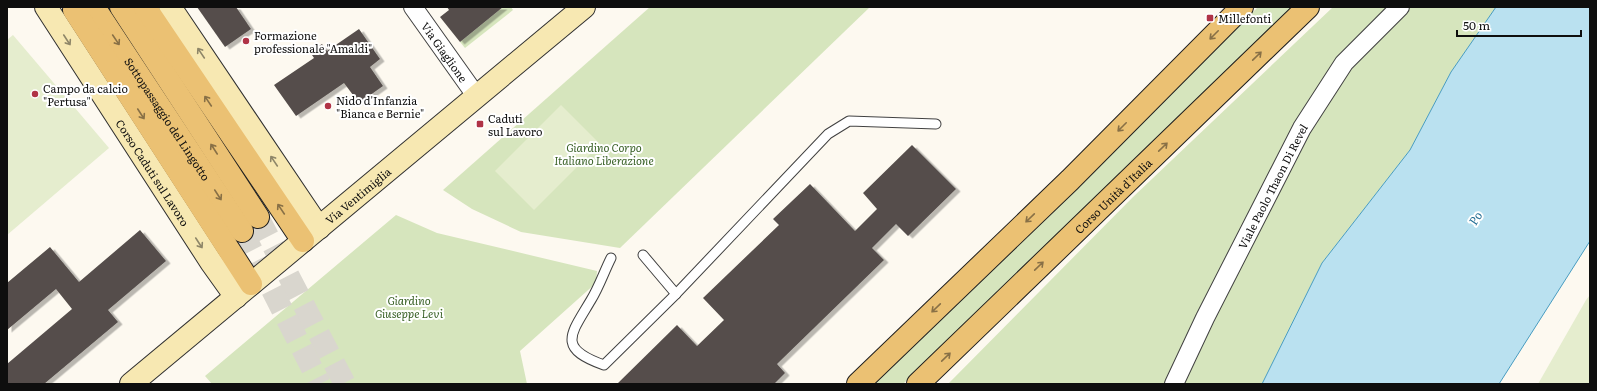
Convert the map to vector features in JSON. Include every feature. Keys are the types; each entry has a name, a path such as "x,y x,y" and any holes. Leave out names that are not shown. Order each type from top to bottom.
{"main road":[{"name":"Sottopassaggio del Lingotto","path":"121,7 258,217"},
{"path":"145,7 303,241"},
{"path":"858,384 1070,180 1242,7"},
{"name":"Corso Unità d'Italia","path":"918,384 1308,7"},
{"path":"84,9 244,290"},
{"name":"Sottopassaggio del Lingotto","path":"84,9 242,231"}],"street":[{"name":"Corso Caduti sul Lavoro","path":"46,7 244,290"},
{"path":"170,7 319,228"},
{"name":"Via Giaglione","path":"413,7 477,97"},
{"name":"Via Ventimiglia","path":"131,384 584,7"},
{"name":"Viale Paolo Thaon Di Revel","path":"1174,384 1205,318 1302,128 1344,63 1400,7"}],"lane":[{"path":"611,258 592,298 574,327 571,342 576,351 588,359 604,365 676,294 828,134 849,121 936,124"},
{"path":"642,255 676,294"}],"green space":[{"path":"503,7 511,7 513,10 465,48 460,42"},
{"name":"Giardino Corpo Italiano Liberazione","path":"650,7 870,7 620,248 521,232 472,209 443,190"},
{"path":"1258,7 1293,7 903,384 869,384"},
{"path":"1333,7 1496,7 1451,72 1410,150 1322,263 1262,384 948,384 1133,197"},
{"name":"Campo da calcio \"Pertusa\"","path":"13,35 109,148 7,235 7,40"},
{"path":"561,105 600,144 534,210 495,171"},
{"name":"Giardino Giuseppe Levi","path":"396,215 437,233 597,271 596,283 520,351 527,384 212,384 205,376"},
{"path":"1590,295 1590,384 1538,384 1586,300"}],"water":[{"name":"Po","path":"1496,7 1590,7 1590,241 1499,384 1262,384 1322,263 1410,150 1451,72"}],"building":[{"path":"197,7 236,7 251,29 225,47"},
{"path":"447,7 503,7 460,42 440,17 449,10"},
{"path":"359,29 380,59 370,67 383,86 359,103 344,83 296,116 274,85 314,58 310,52 322,44 327,51"},
{"path":"912,145 956,189 908,236 896,224 872,248 884,260 777,364 785,373 774,384 617,384 677,325 697,346 724,320 703,298 779,225 773,219 810,184 855,231 877,209 863,193"},
{"path":"140,230 166,261 108,310 118,322 44,384 7,384 7,364 72,309 56,289 7,330 7,283 50,247 79,282"}],"tunnel":[{"path":"258,217 345,384"},
{"path":"242,231 320,384"}],"place":[{"name":"Millefonti","path":"1210,18"},
{"name":"Formazione professionale \"Amaldi\"","path":"246,41"},
{"name":"Campo da calcio \"Pertusa\"","path":"35,94"},
{"name":"Nido d'Infanzia \"Bianca e Bernie\"","path":"328,106"},
{"name":"Caduti sul Lavoro","path":"480,124"}]}
